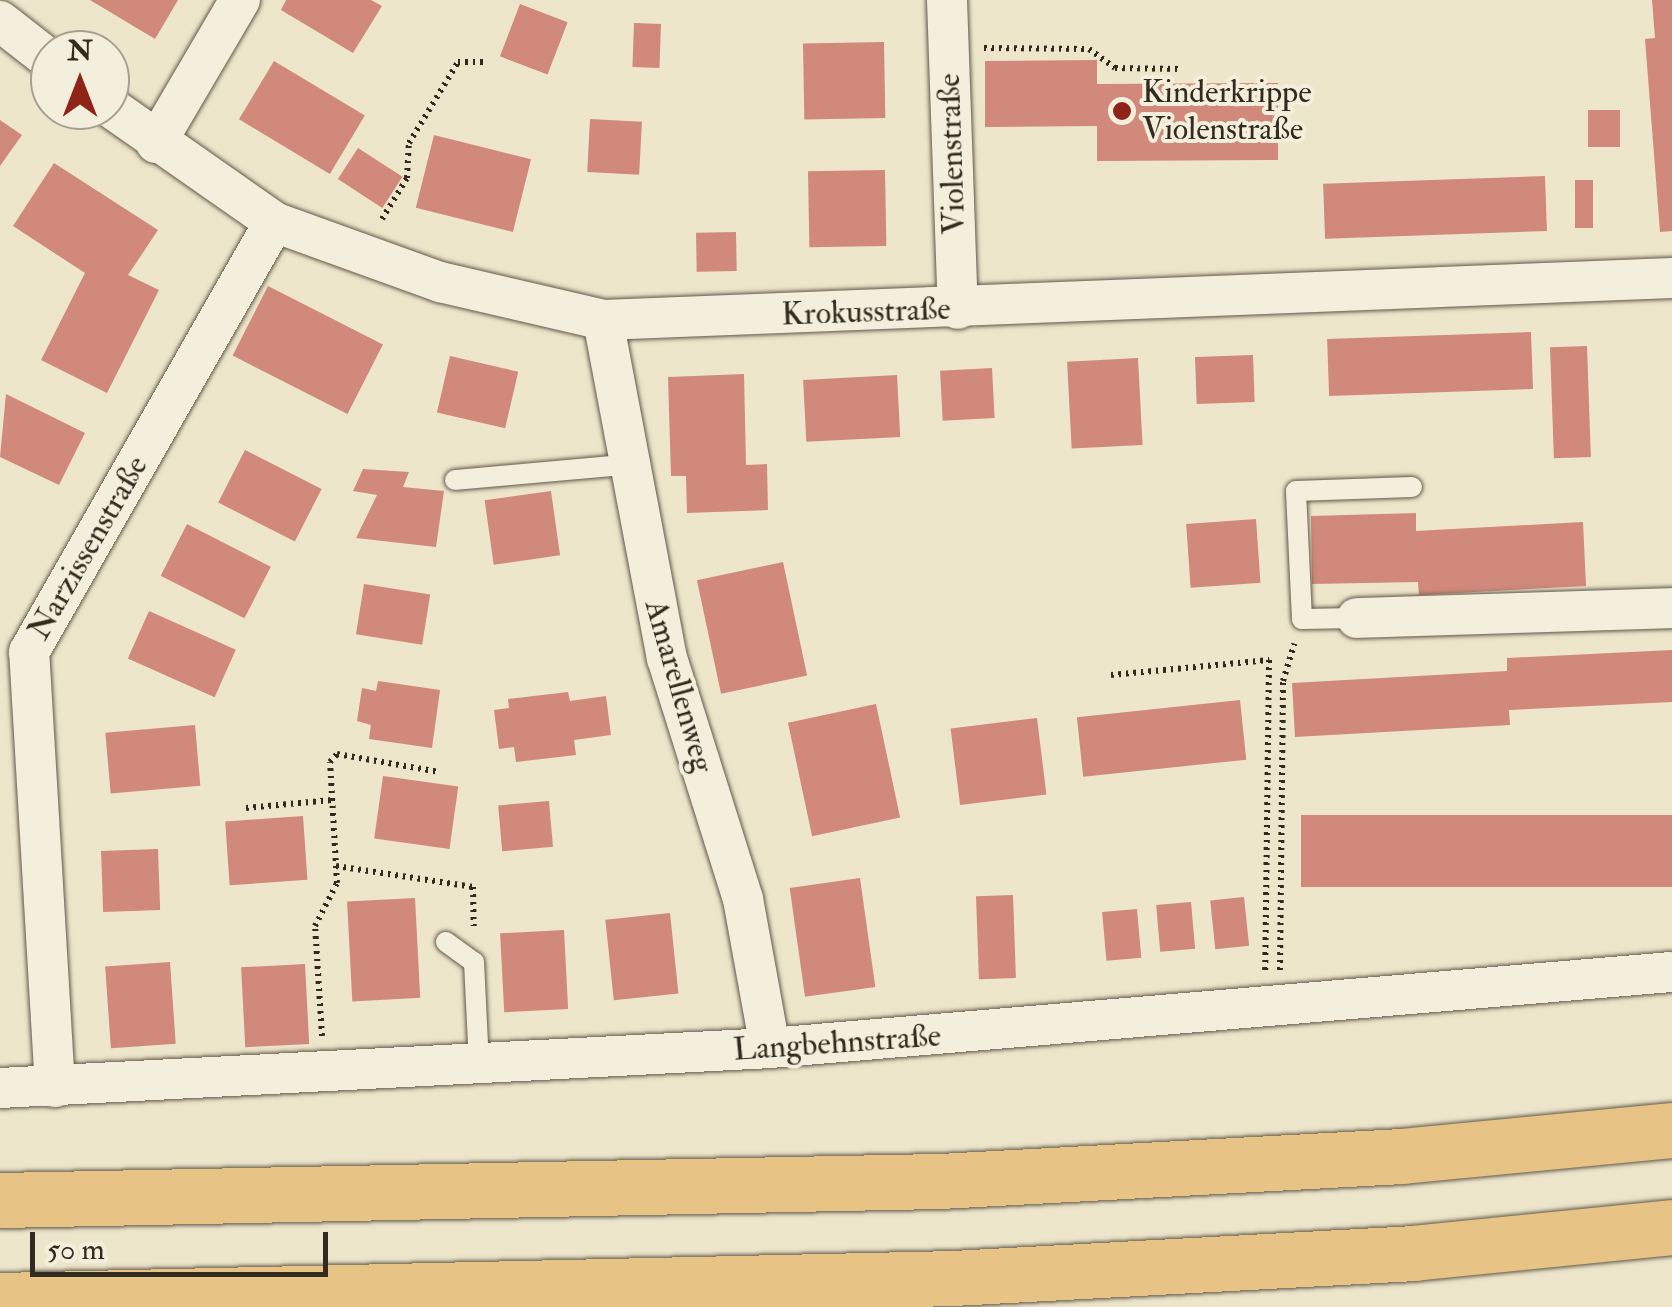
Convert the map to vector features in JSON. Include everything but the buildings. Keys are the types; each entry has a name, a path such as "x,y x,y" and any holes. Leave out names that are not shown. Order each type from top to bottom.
{"highway":[{"path":"0,1200 940,1181 1401,1156 1672,1130"},
{"path":"0,1300 953,1278 1413,1253 1672,1227"}],"street":[{"path":"156,143 240,0"},
{"name":"Violenstraße","path":"948,0 958,309"},
{"path":"0,21 30,44"},
{"name":"Krokusstraße","path":"130,123 274,222 362,254 603,320 1672,278"},
{"name":"Narzissenstraße","path":"55,1087 14,648 274,222"},
{"name":"Amarellenweg","path":"603,320 624,465 667,658 743,899 770,1048"},
{"path":"1356,618 1672,608"},
{"name":"Langbehnstraße","path":"0,1088 770,1048 1272,1012 1672,972"}],"lane":[{"path":"456,480 624,465"},
{"path":"1356,618 1302,618 1296,492 1412,487"},
{"path":"446,942 474,962 479,1064"}],"path":[{"path":"948,47 1089,49 1115,68 1182,69"},
{"path":"362,254 458,62 487,62"},
{"path":"1272,1012 1283,681 1302,618"},
{"path":"1111,675 1269,660 1272,1012"},
{"path":"324,1073 315,926 336,866 332,800 337,754 439,772"},
{"path":"246,808 332,800"},
{"path":"336,866 473,887 474,962"}],"place":[{"name":"Kinderkrippe Violenstraße","path":"1122,111"}]}
